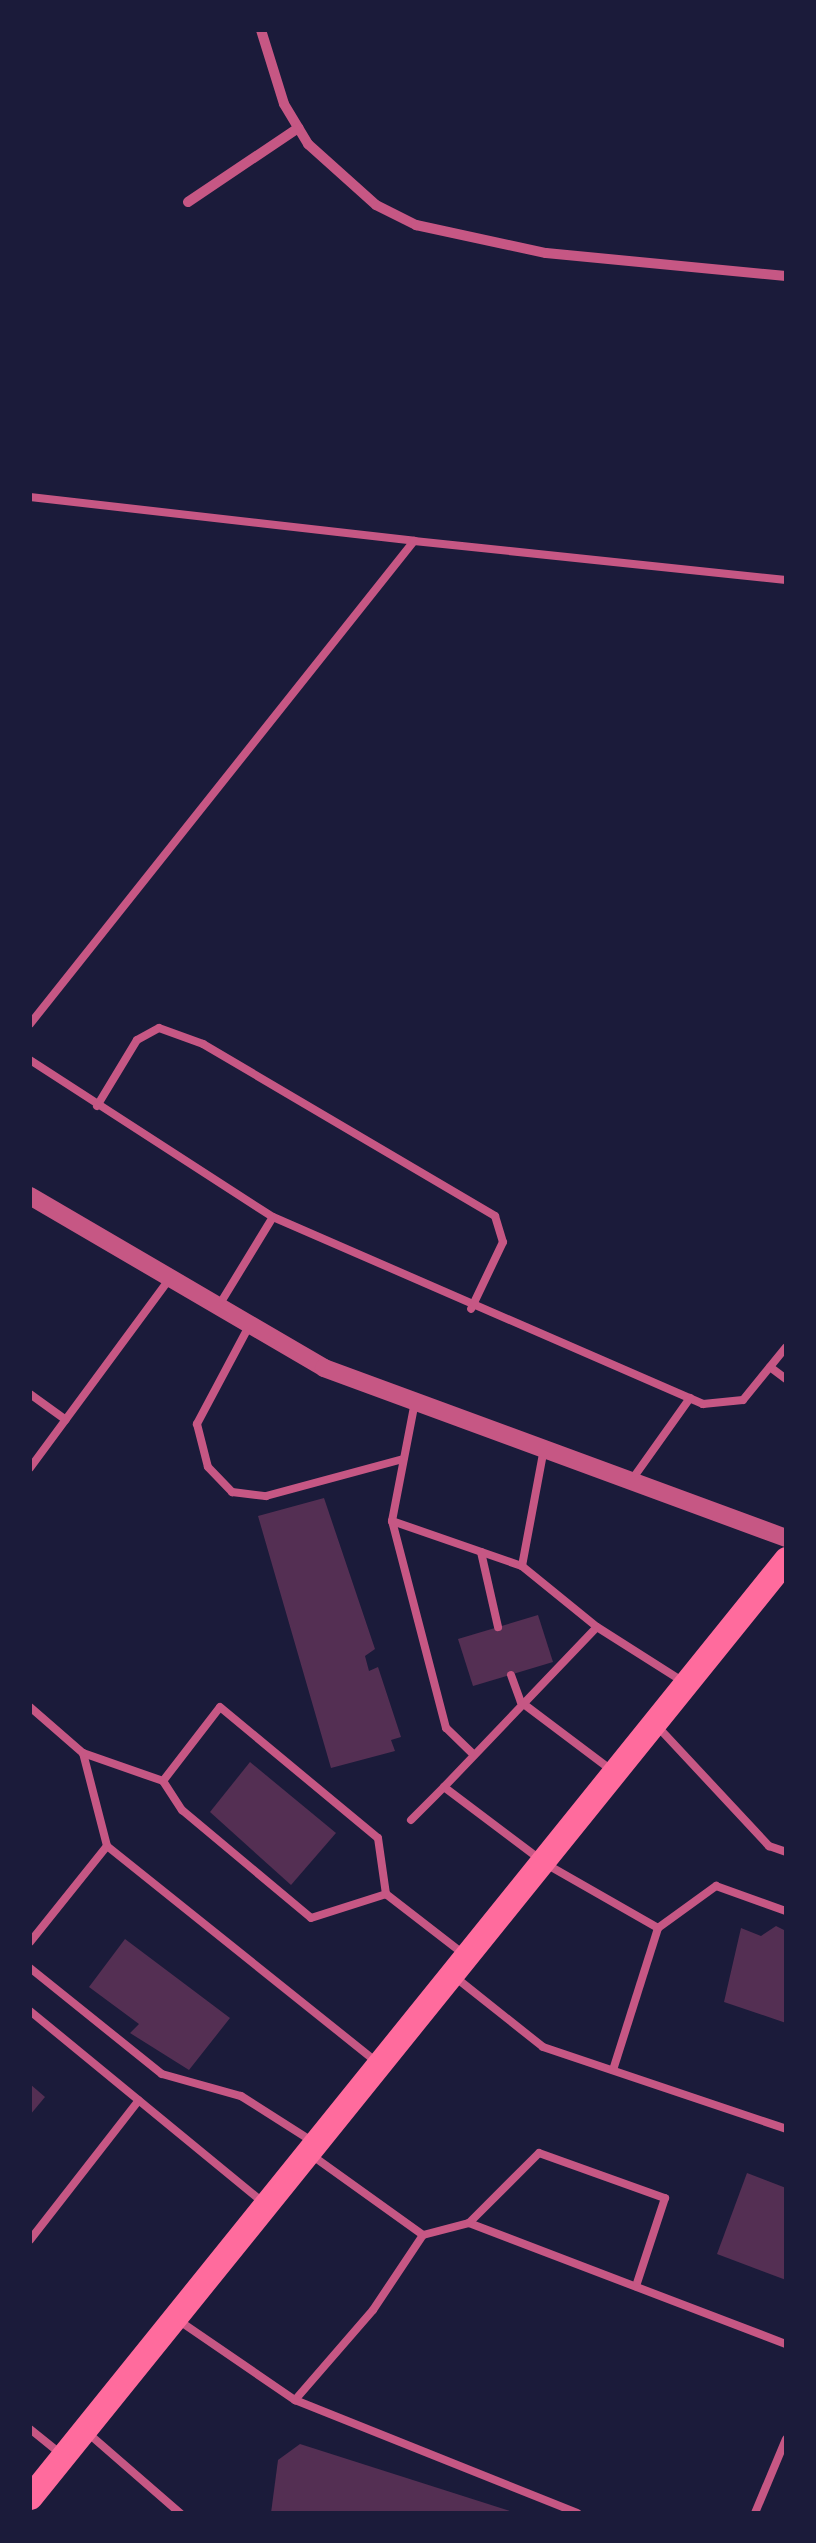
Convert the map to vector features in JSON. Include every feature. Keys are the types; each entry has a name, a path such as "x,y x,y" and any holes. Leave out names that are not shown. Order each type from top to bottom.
{"main road":[{"path":"30,2497 87,2432 690,1687 786,1559"}],"street":[{"path":"261,30 298,128 339,177 416,225 546,252 786,276"},
{"path":"188,202 298,128"},
{"path":"30,1196 248,1328 415,1401 786,1538"}],"lane":[{"path":"30,497 786,580"},
{"path":"30,1024 414,541"},
{"path":"98,1106 136,1040 160,1028 203,1044 495,1216 503,1242 471,1309"},
{"path":"30,1060 273,1217 471,1309 690,1398 726,1407 786,1348"},
{"path":"216,1311 273,1217"},
{"path":"30,1468 167,1282"},
{"path":"248,1328 197,1424 208,1467 232,1492 266,1496 403,1459"},
{"path":"770,1367 786,1378"},
{"path":"30,1394 66,1420"},
{"path":"631,1481 690,1398"},
{"path":"415,1401 392,1521 446,1728 472,1753"},
{"path":"522,1566 544,1449"},
{"path":"392,1521 522,1566 597,1627 690,1687"},
{"path":"481,1552 498,1627"},
{"path":"412,1820 472,1753 597,1627"},
{"path":"511,1675 521,1702 618,1774"},
{"path":"30,1706 83,1752 163,1781 182,1810 311,1918 386,1894"},
{"path":"163,1781 220,1706 378,1838 386,1894 542,2047 786,2129"},
{"path":"658,1726 769,1846 786,1852"},
{"path":"83,1752 107,1846 382,2066"},
{"path":"444,1787 546,1864 658,1928"},
{"path":"30,1942 107,1846"},
{"path":"613,2070 658,1928 716,1886 786,1910"},
{"path":"30,1968 162,2074 241,2096 423,2235"},
{"path":"30,2011 268,2206"},
{"path":"30,2240 139,2100"},
{"path":"295,2400 423,2235 469,2222 539,2153 665,2198 636,2286"},
{"path":"469,2222 786,2344"},
{"path":"176,2319 295,2400 577,2513"},
{"path":"30,2429 65,2457"},
{"path":"87,2432 180,2513"},
{"path":"756,2513 786,2439"}],"building":[{"path":"324,1498 375,1649 365,1656 369,1671 378,1667 401,1737 391,1740 395,1751 331,1768 258,1516"},
{"path":"538,1615 553,1662 473,1686 458,1639"},
{"path":"250,1762 336,1833 291,1885 210,1812"},
{"path":"776,1926 786,1931 786,2023 724,2002 741,1928 761,1936"},
{"path":"125,1939 230,2018 189,2070 130,2033 139,2024 89,1987"},
{"path":"30,2084 45,2097 30,2115"},
{"path":"747,2173 786,2188 786,2280 717,2254"},
{"path":"300,2444 513,2513 271,2513 278,2460"}]}
